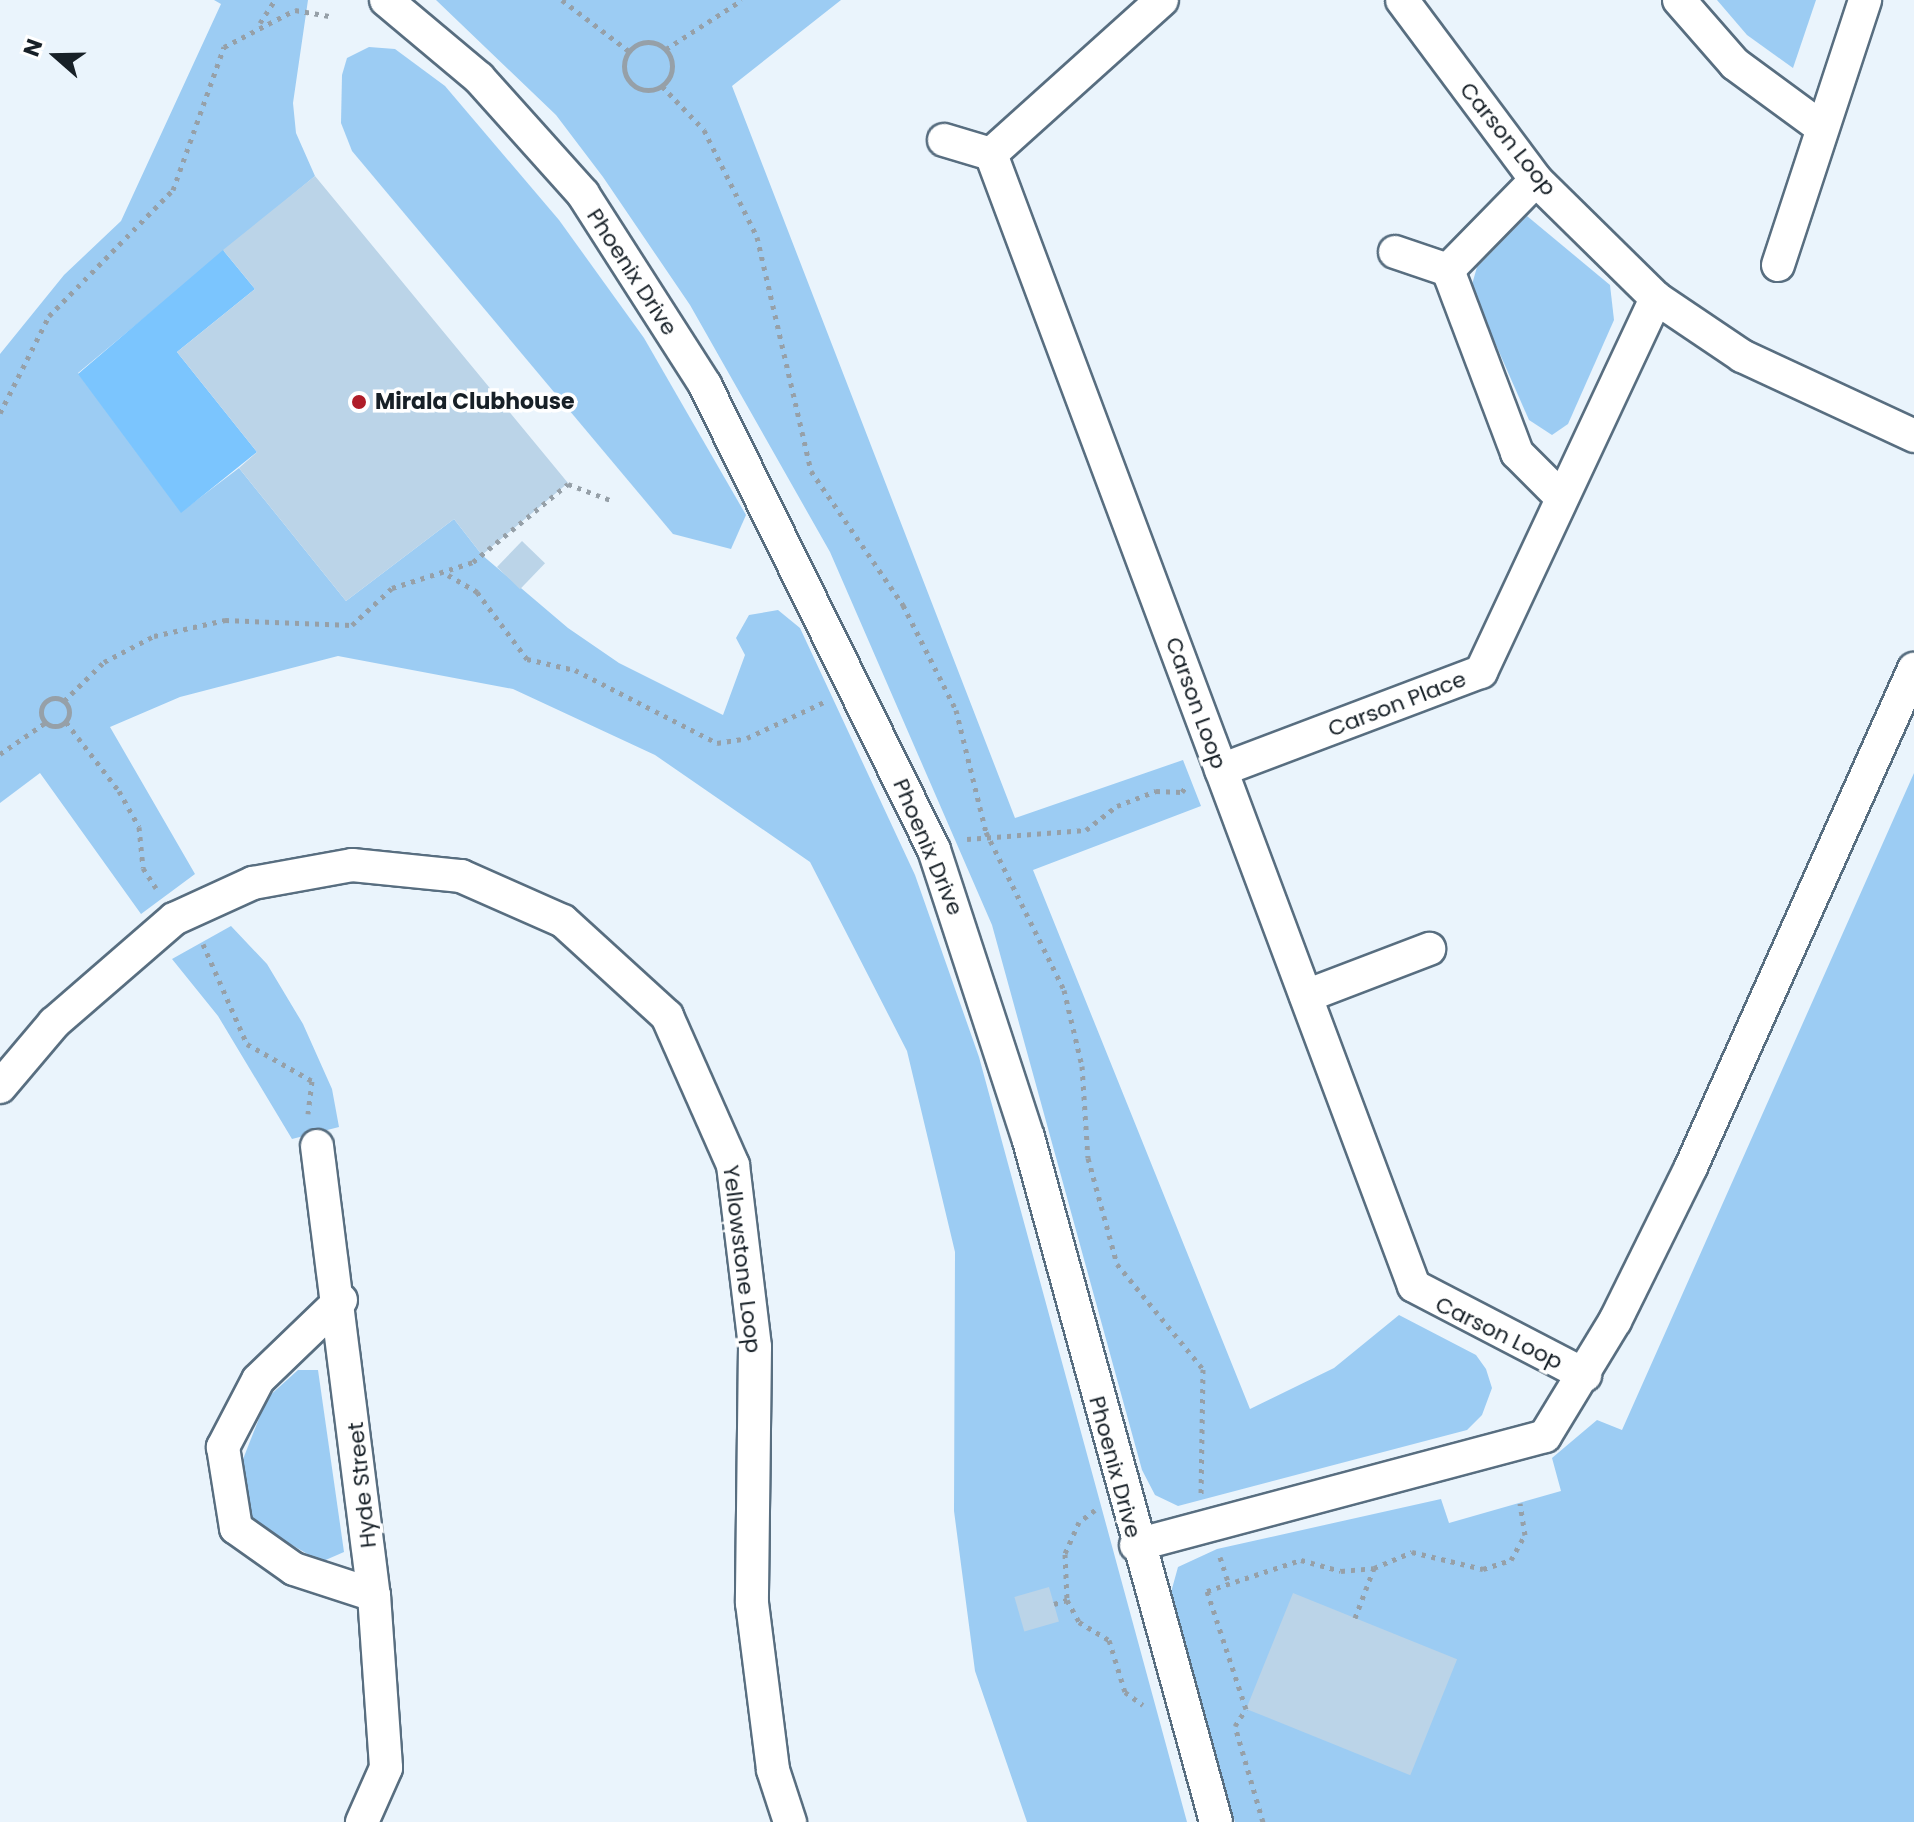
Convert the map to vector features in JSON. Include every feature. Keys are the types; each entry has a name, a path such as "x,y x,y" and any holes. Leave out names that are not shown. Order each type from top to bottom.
{"street":[{"name":"Phoenix Drive","path":"386,0 479,78 583,194 705,385 858,688 947,882 1028,1137 1136,1545 1216,1822"},
{"path":"944,140 991,154 1162,0"},
{"name":"Carson Loop","path":"1402,0 1536,180 1656,298 1742,356 1914,436"},
{"path":"1679,0 1735,64 1822,128"},
{"path":"1778,265 1865,0"},
{"name":"Carson Loop","path":"991,154 1414,1286 1585,1375"},
{"path":"1448,270 1536,180"},
{"path":"1395,252 1448,270"},
{"path":"1448,270 1517,453 1560,496"},
{"name":"Carson Place","path":"1221,770 1481,672 1560,496 1656,298"},
{"name":"Carson Loop","path":"1136,1545 1545,1436 1585,1375 1691,1167 1914,669"},
{"name":"Yellowstone Loop","path":"0,1087 54,1023 174,919 253,883 352,865 461,876 563,921 667,1016 733,1165 755,1347 752,1603 773,1770 790,1822"},
{"path":"1306,996 1429,949"},
{"name":"Hyde Street","path":"317,1146 341,1300 374,1595 386,1768 362,1822"},
{"path":"341,1300 258,1380 223,1447 236,1528 294,1569 374,1595"}],"path":[{"path":"260,24 275,0"},
{"path":"562,0 629,51"},
{"path":"666,49 742,0"},
{"path":"0,413 49,316 173,190 224,47 260,24 295,10 330,16"},
{"path":"629,51 649,42 666,49 672,67 662,86"},
{"path":"629,51 630,82 645,89 662,86"},
{"path":"662,86 704,130 757,237 811,471 903,605 956,710 986,832 1064,990 1082,1066 1088,1158 1117,1264 1203,1369 1198,1483 1228,1582"},
{"path":"45,723 43,705 64,701 104,662 154,636 225,620 352,625 392,588 447,575 568,484 613,501"},
{"path":"447,575 477,592 527,659 575,670 717,743 747,738 858,688"},
{"path":"0,754 45,723 66,722 64,701"},
{"path":"986,832 1086,830 1117,806 1156,791 1182,792 1221,770"},
{"path":"1121,1490 1079,1522 1065,1554 1067,1600 1079,1622 1109,1640 1125,1692 1146,1712"},
{"path":"1192,1738 1235,1726 1246,1709 1207,1591 1301,1560 1341,1571 1374,1568 1412,1552 1483,1569 1511,1560 1525,1535 1520,1503"},
{"path":"1355,1618 1374,1568"},
{"path":"1054,1604 1067,1600"},
{"path":"1235,1726 1263,1822"}],"shaded area":[{"path":"214,0 308,0 293,103 296,133 315,176 78,373 181,512 239,468 346,601 454,519 482,555 568,628 619,663 723,715 745,655 736,638 749,615 778,610 800,628 915,875 979,1057 1187,1822 1027,1822 975,1671 954,1511 955,1252 907,1051 810,862 655,755 513,689 338,656 180,697 110,727 195,874 141,914 40,773 0,803 0,354 64,275 121,221 221,4"},
{"path":"436,0 841,0 732,86 1015,818 1183,760 1201,806 1033,870 1250,1409 1334,1368 1399,1315 1476,1355 1486,1369 1492,1388 1482,1415 1467,1430 1178,1506 1155,1495 1142,1470 992,925 830,552 690,305 603,177 556,115"},
{"path":"1717,0 1816,0 1793,68 1747,35"},
{"path":"369,47 395,49 445,86 559,220 644,338 746,515 731,549 673,534 352,151 341,123 342,75 347,58"},
{"path":"1527,216 1610,285 1614,320 1568,424 1552,435 1529,420 1471,288 1477,267"},
{"path":"223,250 255,289 177,352 257,452 181,513 78,374"},
{"path":"1914,773 1914,1822 1235,1822 1170,1596 1178,1567 1217,1549 1441,1499 1449,1523 1561,1491 1552,1458 1597,1420 1622,1430"},
{"path":"231,926 267,964 303,1024 332,1089 339,1127 292,1139 218,1016 172,959"},
{"path":"298,1370 318,1370 344,1552 321,1562 251,1521 236,1477 267,1398"}],"building":[{"name":"Mirala Clubhouse","path":"315,176 568,483 482,555 454,519 346,601 239,468 257,452 177,352 255,289 223,250"},
{"path":"522,541 545,563 520,589 497,567"},
{"path":"1049,1587 1059,1622 1024,1632 1014,1597"},
{"path":"1293,1593 1457,1659 1410,1775 1246,1709"}],"place":[{"name":"Mirala Clubhouse","path":"359,402"}]}
